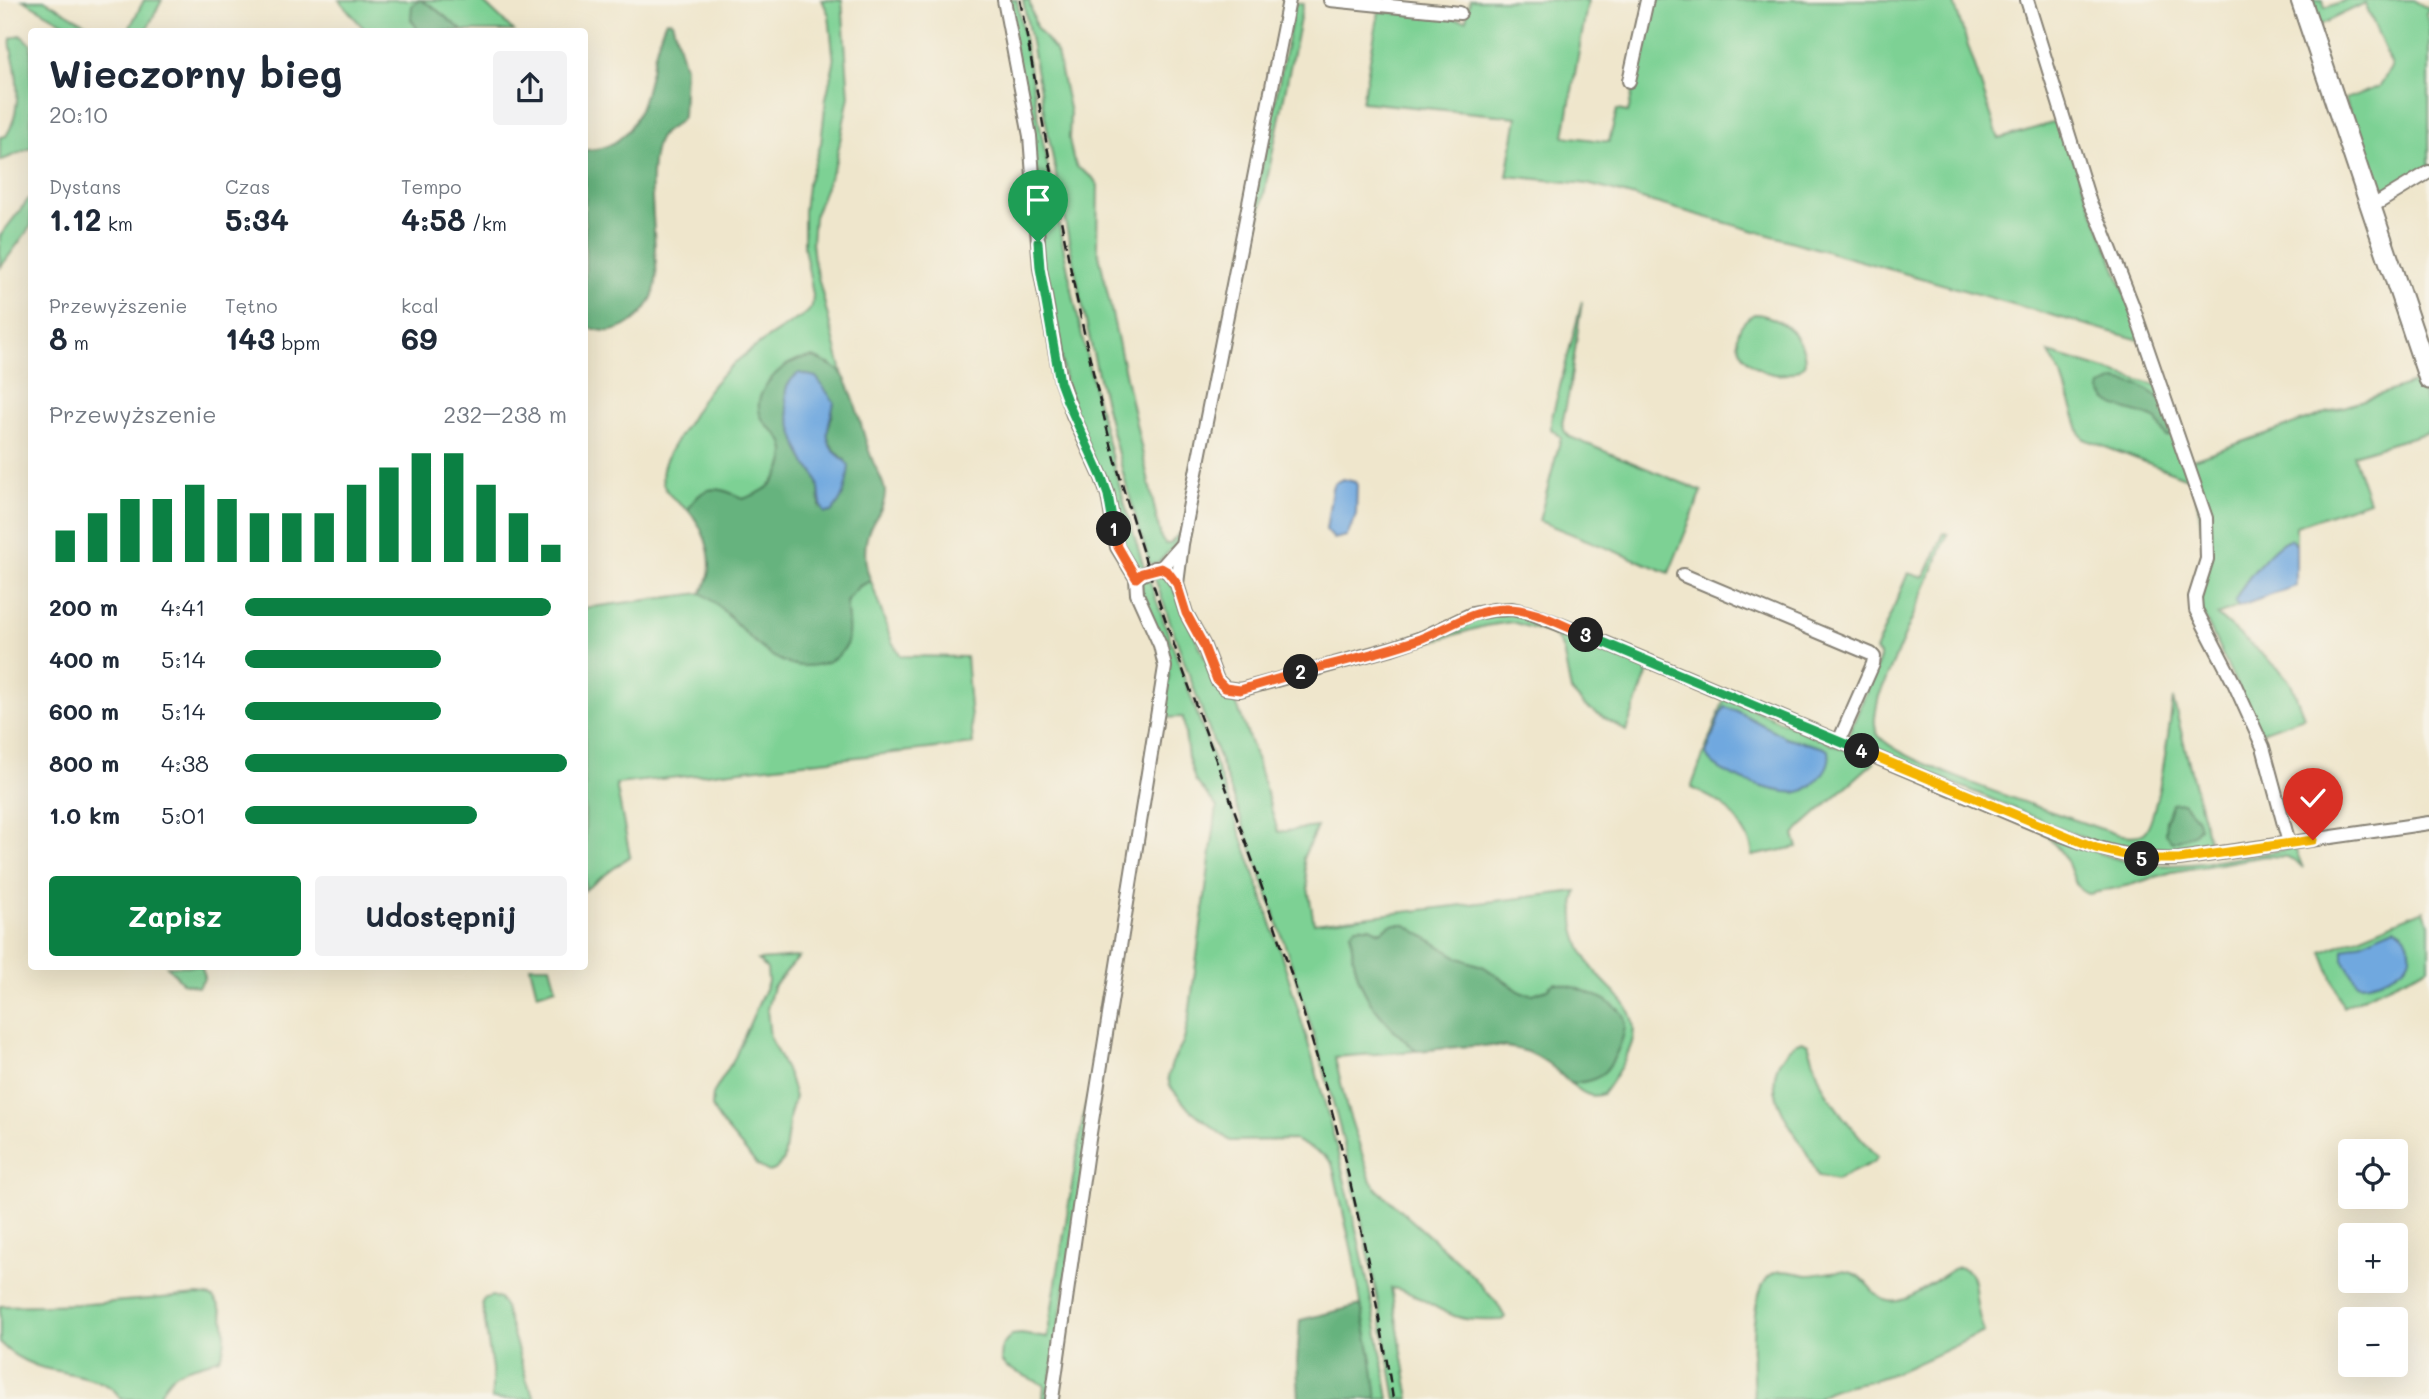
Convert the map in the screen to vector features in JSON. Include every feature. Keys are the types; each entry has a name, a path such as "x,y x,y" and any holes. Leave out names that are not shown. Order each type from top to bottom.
{"main road":[{"path":"2301,0 2429,379"}],"street":[{"path":"1004,0 1030,136 1040,268 1060,382 1108,495 1118,547 1136,578 1137,594 1163,656 1164,678 1086,1158 1052,1399"},
{"path":"1177,584 1182,544 1289,0"},
{"path":"1330,0 1460,13"},
{"path":"1629,81 1647,0"},
{"path":"2027,0 2090,203 2132,304 2206,518 2207,559 2195,597 2196,610 2239,693 2263,747 2289,843"},
{"path":"2371,207 2429,172"},
{"path":"1136,578 1142,573 1161,568 1182,544"},
{"path":"1161,568 1168,572 1177,584 1186,613 1203,644 1217,680 1231,690 1240,690 1392,649 1483,611 1512,609 1570,628 2051,831 2122,855 2149,860 2179,859 2429,823"},
{"path":"1683,575 1874,657 1839,741"}],"green space":[{"path":"23,0 44,0 94,28 73,28"},
{"path":"144,0 162,0 148,28 130,28"},
{"path":"339,0 481,0 511,28 459,28 431,5 411,19 417,28 363,28"},
{"path":"420,0 459,28 417,28 411,19 412,5"},
{"path":"822,0 842,0 849,96 836,161 814,217 812,242 814,261 843,376 829,364 797,360 767,426 780,437 785,450 777,477 765,489 743,499 719,489 705,491 693,501 688,510 670,495 663,483 665,463 674,445 704,397 728,368 767,338 808,312 812,306 813,295 804,247 804,211 807,186 821,143 826,98 834,63 829,15"},
{"path":"1006,0 1017,0 1071,285 1104,427 1144,567 1134,567 1125,556 1069,399 1043,273"},
{"path":"1023,0 1029,0 1036,27 1057,53 1070,113 1069,139 1073,158 1077,167 1093,178 1098,186 1097,245 1161,538 1165,544 1170,544 1180,532 1178,542 1158,563 1150,564 1129,495 1093,355"},
{"path":"1470,0 1588,0 1564,136 1609,142 1617,110 1628,112 1654,0 1953,0 1999,139 2059,121 2143,341 1587,184 1507,176 1517,117 1362,102 1379,11 1466,20"},
{"path":"2308,0 2323,0 2325,8 2346,0 2413,0 2429,9 2426,13 2429,23 2429,167 2383,196 2378,195 2345,99 2379,87 2392,66 2365,3 2320,25"},
{"path":"1295,3 1303,4 1259,219 1238,284"},
{"path":"666,20 672,21 685,67 683,117 659,139 652,169 655,288 645,310 626,326 611,331 588,328 588,149 607,146 623,135 635,120 643,101"},
{"path":"20,35 28,42 28,149 0,161 0,137 6,136 10,128 17,102 11,38"},
{"path":"28,200 28,230 0,268 0,236"},
{"path":"1582,301 1562,424 1570,437 1702,491 1669,573 1539,521 1561,437 1551,429 1551,421"},
{"path":"1754,314 1773,318 1790,330 1802,347 1804,366 1789,373 1774,374 1759,369 1748,361 1740,349 1738,337 1742,325"},
{"path":"2049,353 2159,386 2190,479 2084,439 2063,379"},
{"path":"813,357 838,370 844,377 885,494 866,541 866,562 871,581 859,586 846,601 849,628 846,644 836,657 827,662 806,666 788,663 772,656 701,593 709,573 710,562 701,528 688,510 693,501 705,491 718,489 743,499 762,491 772,483 783,465 785,451 781,439 760,414 760,397 769,381 782,368 797,360","holes":["832,416 828,430 829,441 845,460 820,506 819,484 805,462 792,426"]},
{"path":"2116,380 2140,385 2164,401 2175,434 2166,437 2157,420 2118,407 2105,398 2100,391 2101,386"},
{"path":"2419,381 2429,410 2429,432 2353,455 2369,501 2296,526 2296,545 2293,542 2238,607 2217,615 2280,670 2291,683 2304,717 2259,733 2199,605 2208,565 2190,460"},
{"path":"1944,533 1948,534 1879,696 1875,719 1877,733 1890,745 1949,774 2027,804 2116,834 2130,836 2143,833 2154,811 2173,699 2211,851 2157,857 2093,842 1849,739 1880,658 1875,651 1908,573 1925,576"},
{"path":"1153,573 1169,578 1219,689 1224,695 1238,697 1236,702 1278,832 1317,827 1303,858 1314,923 1577,891 1574,924 1580,946 1591,966 1629,1010 1632,1019 1633,1038 1621,1067 1603,1094 1590,1095 1571,1084 1592,1079 1591,994 1554,983 1532,995 1522,993 1484,967 1459,958 1404,924 1382,931 1363,926 1351,932 1356,970 1369,999 1416,1051 1335,1057 1346,1105 1371,1181 1467,1270 1497,1303 1505,1317 1502,1320 1470,1320 1458,1317 1407,1292 1391,1288 1410,1399 1396,1399 1353,1182 1300,992"},
{"path":"1148,576 1262,895 1310,1051 1361,1249 1389,1399 1377,1399 1353,1256 1332,1163 1325,1156 1295,1140 1230,1141 1187,1107 1170,1086 1168,1077 1184,1040 1189,1016 1217,807 1195,780 1188,757 1183,717 1162,718 1169,675 1142,595 1141,581"},
{"path":"871,581 892,642 901,656 966,657 973,744 616,784 630,856 588,888 588,607 701,593 715,601 737,626 847,613 850,596 860,586"},
{"path":"1489,614 1517,614 1650,666 1626,731 1585,706 1571,691 1563,650 1551,634 1512,622 1485,626 1426,643"},
{"path":"1725,697 1874,762 1801,827 1794,835 1798,847 1752,856 1749,840 1729,811 1717,801 1691,788"},
{"path":"2183,803 2196,817 2199,827 2193,835 2172,842 2165,834 2166,820 2172,804"},
{"path":"2043,832 2111,857 2152,865 2214,861 2295,848 2303,868 2287,857 2266,856 2172,872 2089,894 2076,884 2063,854"},
{"path":"2424,910 2429,924 2429,967 2343,1007 2322,952"},
{"path":"1392,924 1404,924 1459,958 1484,967 1522,993 1533,994 1554,983 1602,998 1618,1009 1625,1021 1620,1046 1611,1063 1596,1078 1571,1084 1546,1062 1517,1049 1465,1046 1416,1051 1378,1012 1362,986 1356,970 1351,932 1356,927 1370,927 1380,932"},
{"path":"799,957 773,987 767,1009 770,1038 789,1076 795,1097 784,1160 775,1170 769,1172 757,1165 719,1120 712,1107 713,1094 735,1057 768,982 767,969 758,960"},
{"path":"171,970 202,970 205,977 198,987 183,983"},
{"path":"531,970 551,970 556,988 537,994"},
{"path":"1802,1041 1808,1044 1829,1096 1878,1157 1874,1162 1836,1180 1818,1176 1786,1119 1775,1089 1775,1074 1781,1059 1790,1048"},
{"path":"1099,1065 1048,1399 1043,1399 1044,1385 1006,1367 1001,1361 1002,1346 1012,1335 1047,1338 1084,1111"},
{"path":"1958,1267 1972,1276 1984,1332 1896,1372 1839,1388 1816,1399 1754,1399 1753,1330 1756,1310 1766,1279 1776,1272 1807,1275 1850,1272 1884,1300 1898,1301 1913,1296"},
{"path":"198,1295 212,1298 221,1311 225,1337 222,1352 219,1358 182,1370 169,1379 158,1399 120,1399 107,1385 32,1364 12,1354 0,1343 0,1306 88,1304"},
{"path":"492,1296 500,1299 505,1308 535,1399 492,1399 492,1369 482,1302"},
{"path":"1361,1305 1377,1399 1299,1399 1297,1362 1300,1320"}],"water":[{"path":"799,373 816,377 834,402 828,432 829,444 849,466 844,491 832,512 825,513 823,509 818,482 806,464 789,416 786,390 791,380"},
{"path":"1343,479 1357,485 1356,515 1347,536 1334,539 1326,530 1332,488 1334,483"},
{"path":"2290,539 2296,545 2296,586 2238,607 2235,601 2251,575 2267,556"},
{"path":"1725,707 1785,737 1829,751 1825,770 1808,788 1790,792 1747,782 1720,769 1706,754"},
{"path":"2395,928 2405,935 2408,943 2410,954 2407,962 2388,977 2371,983 2357,983 2343,959 2343,950"}],"railway":[{"path":"1020,0 1071,269 1100,402 1153,583 1258,877 1312,1042 1359,1219 1393,1399"}],"route":[{"path":"1038,242 1060,382 1108,495 1118,547 1136,578 1154,568 1161,568 1172,576 1217,680 1225,688 1240,690 1392,649 1483,611 1520,610 1589,636 2096,848 2149,860 2169,860 2313,840"}]}
